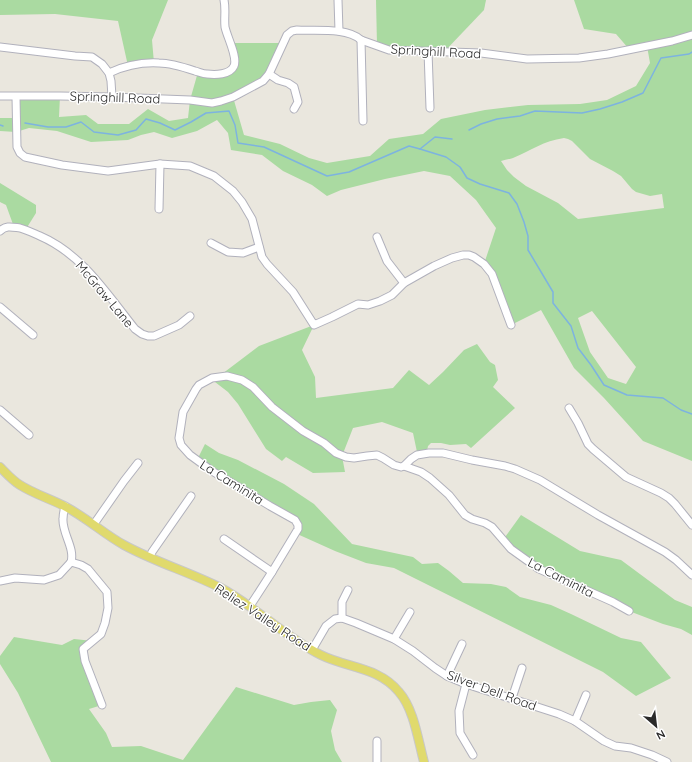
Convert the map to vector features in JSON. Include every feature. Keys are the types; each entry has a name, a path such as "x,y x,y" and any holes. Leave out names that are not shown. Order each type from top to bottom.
{"main road":[{"name":"Reliez Valley Road","path":"0,467 11,479 20,485 79,514 124,545 220,588 250,606 301,644 333,660 375,673 391,684 399,691 406,702 424,762"}],"street":[{"path":"109,73 128,66 160,63 177,65 206,74 224,73 230,70 234,66 235,60 225,28 224,0"},
{"path":"338,0 339,31"},
{"name":"Springhill Road","path":"0,96 112,97 190,100 212,103 221,101 233,97 263,81 269,74 288,35 292,31 297,30 339,31 389,50 481,53 527,59 579,58 608,54 672,41 692,34"},
{"path":"361,40 363,121"},
{"path":"0,47 92,57 102,64 109,73 112,97"},
{"path":"428,51 430,108"},
{"path":"269,74 294,87 298,102 294,109"},
{"path":"16,97 17,147 20,153 25,157 62,165 108,171 160,164 190,166 214,176 233,191 242,202 252,219 262,257 292,292 314,325 358,304 368,305 380,302 392,295 404,283 452,258 463,255 474,256 484,264 492,274 511,325"},
{"path":"159,209 160,164"},
{"name":"McGraw Lane","path":"0,231 3,228 10,227 26,229 50,240 71,254 92,274 135,329 142,334 154,336 180,325 190,316"},
{"path":"377,237 387,261 404,283"},
{"path":"211,243 228,252 243,253 259,247"},
{"path":"0,307 33,335"},
{"name":"La Caminita","path":"250,606 298,529 298,525 295,520 219,475 190,455 181,445 179,438 183,412 196,389 199,385 212,378 227,376 242,380 253,387 284,417 303,431 324,443 336,453 346,458 378,455 394,465 401,467 404,466 421,472 449,495 465,515 485,523 492,528 511,549 536,567 548,574 613,602 629,611"},
{"path":"570,408 588,444 593,449 626,477 669,498 692,525"},
{"path":"0,410 29,435"},
{"path":"404,466 417,455 429,453 443,453 505,466 540,480 598,516 665,552 692,575"},
{"path":"94,524 138,462"},
{"path":"150,557 191,496"},
{"path":"0,581 15,578 44,580 59,575 71,562 72,553 62,518 65,506"},
{"path":"224,539 272,572"},
{"path":"71,562 88,569 107,592 108,608 106,623 101,634 83,649 85,661 102,705"},
{"path":"312,650 326,626 335,619 342,618 342,602 348,590"},
{"path":"394,638 410,612"},
{"name":"Silver Dell Road","path":"342,618 394,638 447,676 466,684 559,714 574,721 604,741 616,746 631,748 652,754 667,762"},
{"path":"447,676 462,644"},
{"path":"512,698 522,668"},
{"path":"466,684 459,711 460,733 473,755"},
{"path":"574,721 586,695"},
{"path":"377,741 377,762"}],"green space":[{"path":"0,0 168,0 152,40 154,63 128,66 118,21 55,14 0,15"},
{"path":"376,0 486,0 484,10 443,53 377,45"},
{"path":"574,0 692,0 692,461 643,441 574,368 541,310 511,325 484,264 496,228 476,200 450,176 424,171 341,190 327,196 312,185 283,171 262,155 231,150 228,133 217,120 197,131 172,138 154,132 128,140 91,142 57,131 29,128 16,132 0,131 0,118 16,118 16,97 60,96 59,117 86,115 98,124 129,124 148,109 169,121 188,118 190,100 198,72 215,74 234,66 230,43 284,43 269,74 233,97 244,135 280,144 309,158 327,163 370,156 389,139 423,134 441,119 485,110 528,105 580,104 607,100 636,86 650,63 647,46 629,49 616,34 584,29","holes":["564,138 572,141 590,159 621,176 636,192 650,196 662,194 664,208 578,219 558,203 526,186 514,177 501,161 513,158 550,141","592,311 636,367 626,384 608,378 590,352 578,318"]},
{"path":"0,183 36,205 36,213 26,229 14,227 6,205 0,202"},
{"path":"314,325 302,350 315,377 316,398 393,388 409,370 429,385 464,350 477,344 490,362 495,365 498,380 493,387 515,408 471,448 466,444 450,445 431,443 428,446 427,451 417,452 413,433 382,422 353,428 342,456 345,472 313,473 286,457 282,461 266,449 238,404 228,392 215,382 222,374 259,346"},
{"path":"205,444 219,453 238,460 284,484 314,504 352,544 413,557 422,564 438,563 463,583 491,584 506,587 520,597 551,605 621,638 641,642 671,678 636,696 603,672 394,568 366,563 295,533 298,525 197,460"},
{"path":"521,515 580,551 621,560 675,600 692,607 692,635 681,629 629,611 549,574 503,540"},
{"path":"14,637 62,645 74,639 93,641 83,649 102,705 89,709 106,733 112,747 141,746 183,760 236,687 294,705 330,700 337,710 331,731 335,750 342,762 51,762 18,693 0,664 0,656"}],"waterway":[{"path":"469,130 497,119 520,116 535,111 582,113 622,102 643,93 661,58 689,54 692,52"},
{"path":"25,123 48,127 66,127 81,122 94,132 118,135 136,130 146,119 160,123 175,130 206,113 229,111 235,125 238,143 264,147 327,176 349,172 409,146 420,149 435,137 452,139"},
{"path":"420,149 446,157 460,167 467,178 480,184 509,193 517,204 524,222 528,236 528,250 553,292 553,303 571,326 578,348 604,385 627,395 663,398 681,410 692,414"}]}
